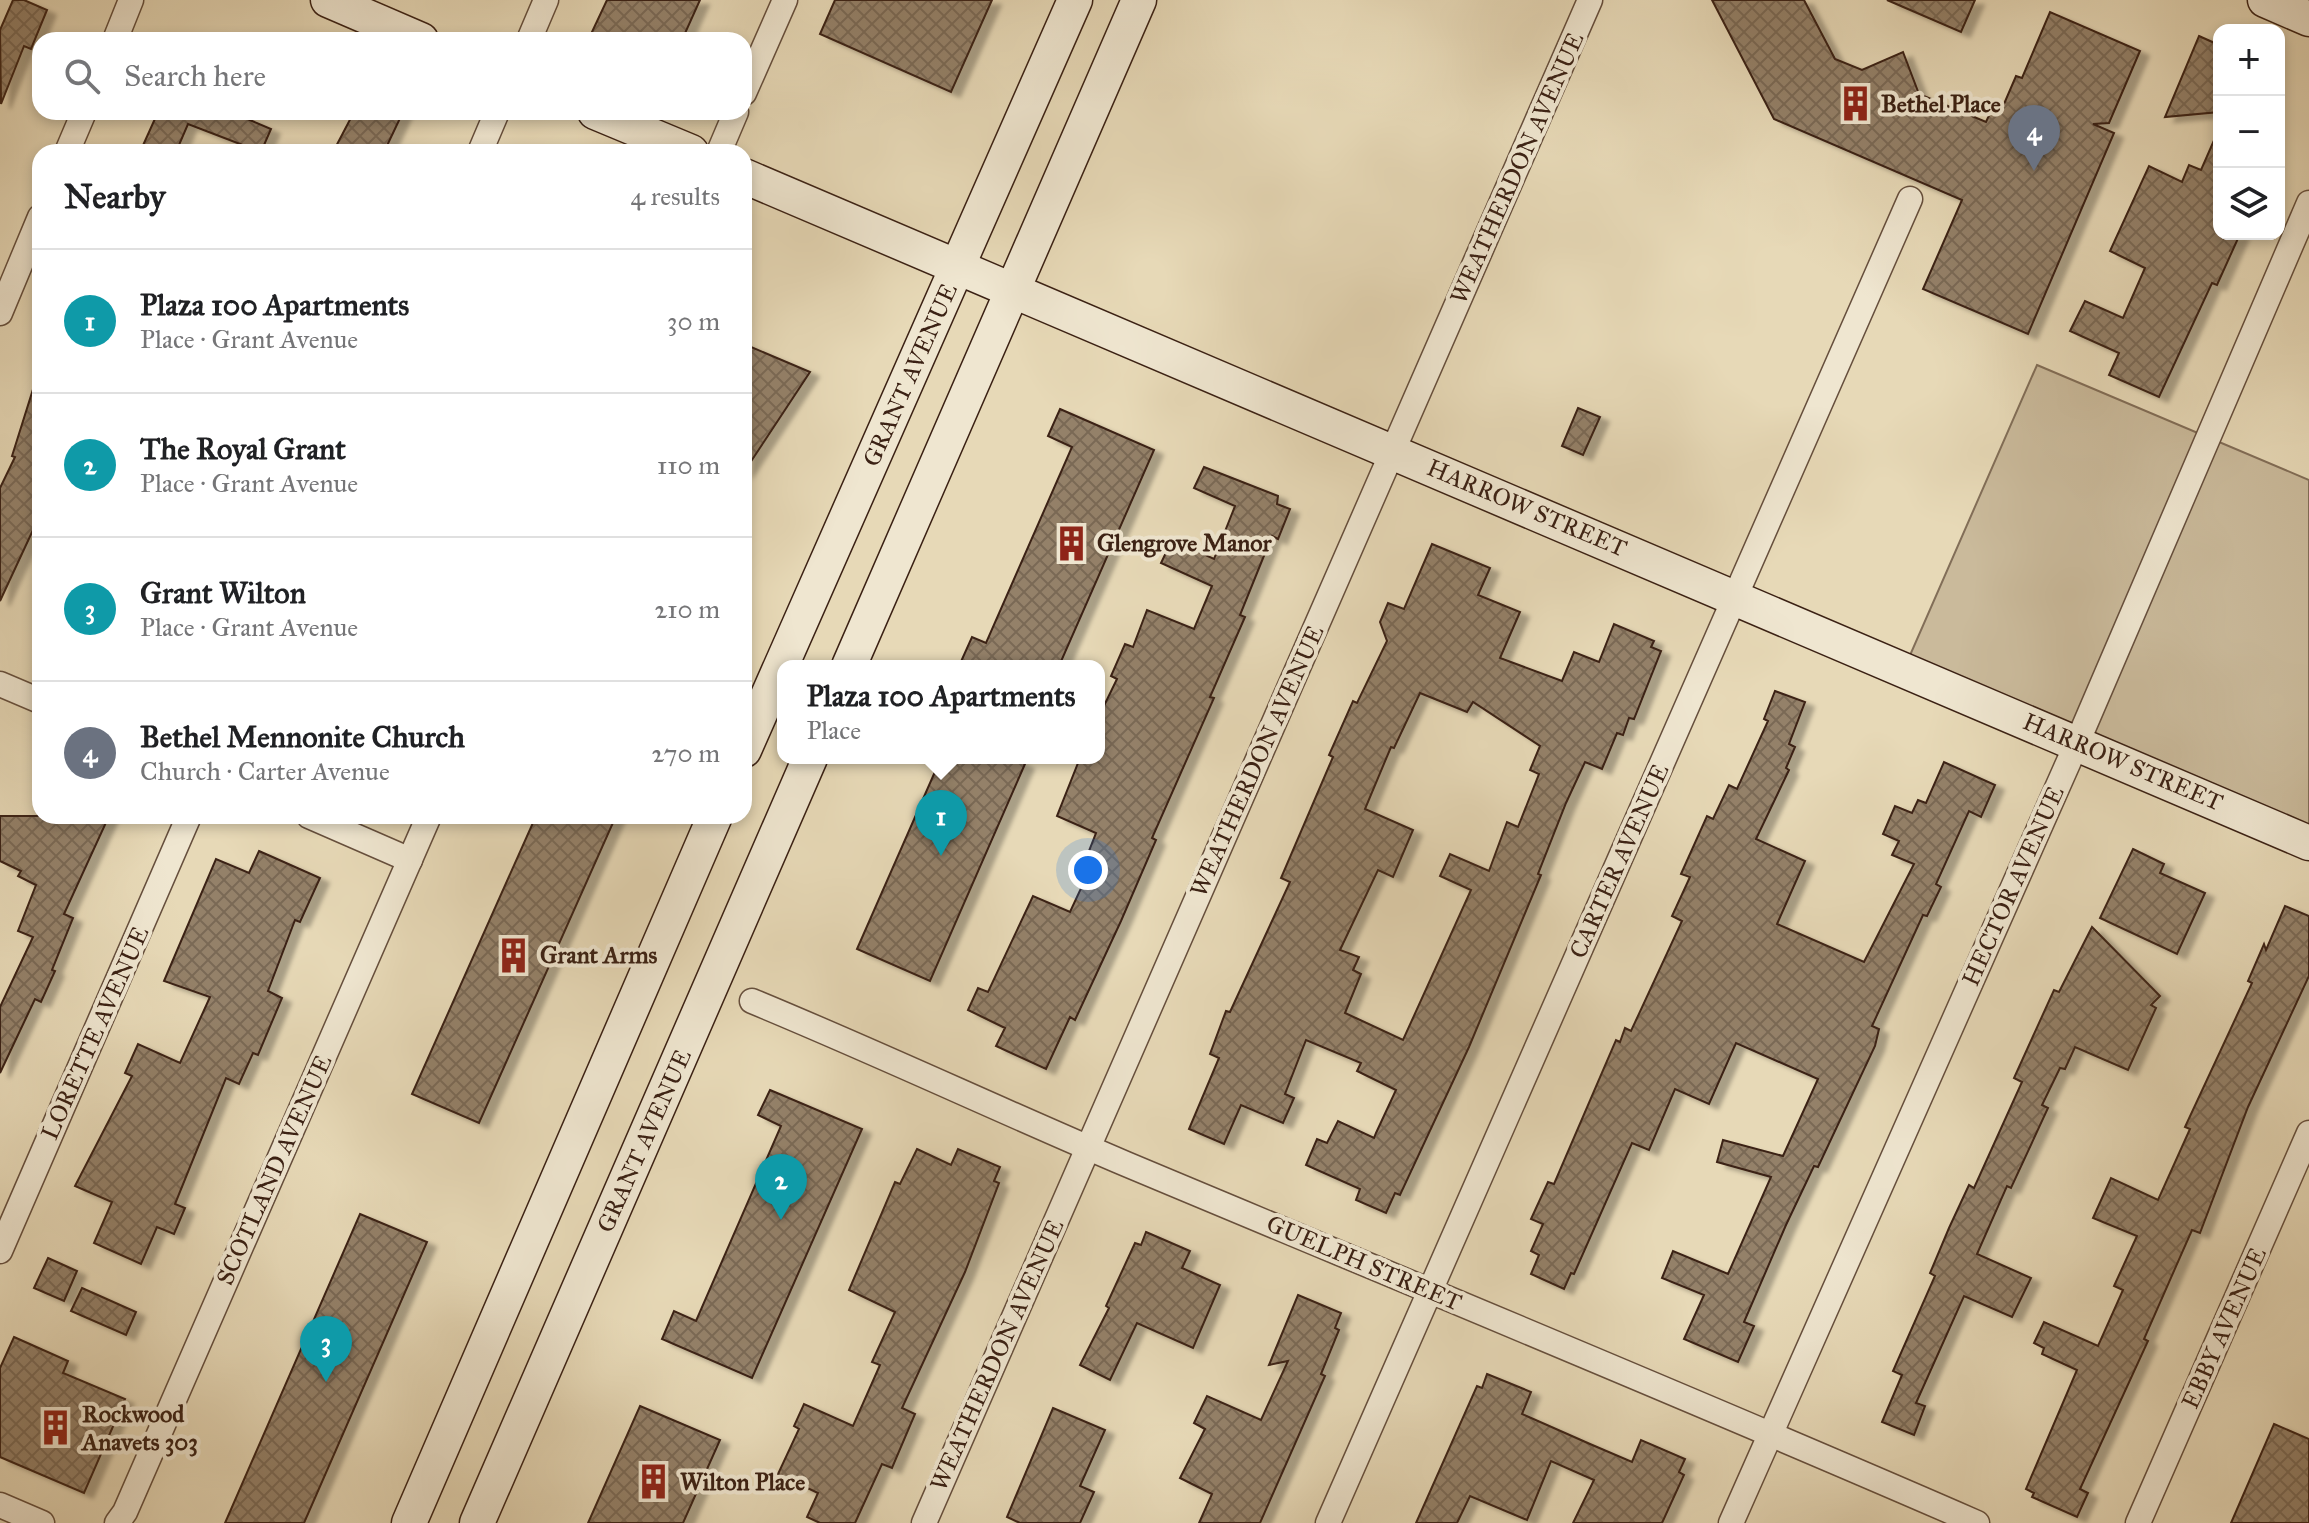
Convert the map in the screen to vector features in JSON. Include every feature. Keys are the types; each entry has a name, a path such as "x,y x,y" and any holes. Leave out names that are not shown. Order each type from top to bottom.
{"main road":[{"path":"328,0 402,32"},
{"name":"GRANT AVENUE","path":"784,660 1075,0"},
{"path":"852,660 1139,0"},
{"path":"2265,0 2309,19"},
{"path":"614,120 672,144"},
{"name":"HARROW STREET","path":"752,179 2309,843"},
{"name":"GRANT AVENUE","path":"752,732 777,676"},
{"name":"GRANT AVENUE","path":"477,1523 807,764"},
{"path":"409,1523 712,824"}],"street":[{"path":"118,32 131,0"},
{"path":"532,32 546,0"},
{"path":"752,75 785,0"},
{"name":"WEATHERDON AVENUE","path":"924,1523 1590,0"},
{"path":"70,144 81,120"},
{"path":"483,144 494,120"},
{"path":"722,144 733,120"},
{"name":"CARTER AVENUE","path":"1328,1523 1910,199"},
{"name":"HECTOR AVENUE","path":"1731,1523 2077,743 2309,203"},
{"path":"0,313 32,236"},
{"path":"0,684 32,698"},
{"name":"LORETTE AVENUE","path":"0,1251 186,824"},
{"path":"327,824 410,860"},
{"name":"SCOTLAND AVENUE","path":"117,1523 125,1512 426,824"},
{"name":"GUELPH STREET","path":"752,1001 914,1068 1088,1147 1977,1523"},
{"name":"EBBY AVENUE","path":"2138,1523 2309,1133"},
{"path":"0,1505 42,1523"}],"shaded area":[{"path":"2037,365 2309,480 2309,843 1904,669"}],"building":[{"path":"13,0 24,0 47,10 38,32 32,32 31,49 24,46 1,104 0,30"},
{"path":"607,0 700,0 686,32 592,32"},
{"path":"835,0 992,0 951,92 820,34"},
{"path":"1712,0 1804,0 1835,59 1862,70 1903,52 1919,94 1986,122 1991,111 2001,111 2016,76 2022,78 2050,12 2140,51 2109,123 2093,124 2114,133 2028,334 1923,289 1962,200 1774,119"},
{"name":"Bethel Place","path":"1887,0 1975,0 1961,32"},
{"path":"2199,36 2213,42 2213,113 2165,117"},
{"path":"154,120 250,120 271,129 264,144 240,144 188,124 179,144 144,144"},
{"path":"350,120 399,120 388,144 337,144"},
{"path":"2213,143 2213,240 2237,240 2217,285 2212,283 2159,397 2109,375 2119,353 2070,331 2085,301 2123,318 2145,268 2110,251 2149,166 2182,182 2189,165 2201,170"},
{"path":"752,347 810,372 752,460"},
{"path":"32,393 32,532 0,601 0,488 15,457 12,456"},
{"path":"1578,408 1600,417 1583,455 1562,446"},
{"name":"Glengrove Manor","path":"1060,409 1154,450 1062,660 962,660 972,637 986,643 1072,447 1048,436"},
{"path":"1204,467 1278,496 1277,504 1290,509 1278,539 1272,536 1240,615 1245,617 1210,697 1214,698 1152,838 1156,840 1121,921 1075,1020 1070,1017 1046,1069 996,1046 1005,1028 968,1010 978,988 988,992 1033,896 1070,912 1097,854 1089,851 1096,833 1057,816 1078,764 1105,764 1105,704 1117,679 1111,676 1125,644 1133,647 1147,610 1194,629 1212,586 1161,563 1172,540 1214,559 1235,506 1194,488"},
{"path":"1432,544 1490,568 1478,595 1520,612 1500,658 1562,681 1574,652 1599,662 1614,624 1654,641 1651,647 1661,651 1634,719 1629,718 1623,735 1617,733 1602,769 1585,762 1469,1047 1400,1195 1395,1193 1386,1213 1356,1200 1360,1189 1306,1165 1317,1139 1327,1143 1338,1121 1374,1138 1396,1090 1357,1071 1361,1063 1306,1040 1285,1094 1294,1098 1283,1123 1241,1105 1224,1144 1189,1129 1219,1058 1210,1054 1226,1011 1230,1012 1290,882 1281,878 1333,757 1329,755 1353,701 1357,703 1387,641 1380,622 1388,603 1404,609","holes":["1420,693 1467,712 1473,702 1540,746 1530,770 1539,774 1518,827 1507,822 1489,871 1450,854 1440,876 1471,890 1403,1040 1345,1013 1361,974 1353,970 1359,957 1340,950 1378,870 1393,877 1413,830 1365,809 1391,747 1394,748"]},
{"path":"1775,691 1805,702 1789,744 1795,747 1786,768 1789,770 1756,839 1805,861 1777,924 1864,962 1914,864 1892,855 1899,841 1883,834 1895,806 1912,813 1918,800 1926,803 1944,762 1995,785 1981,817 1969,811 1936,884 1941,887 1927,916 1923,915 1872,1026 1879,1029 1875,1046 1818,1167 1814,1166 1786,1225 1744,1322 1754,1326 1738,1362 1684,1339 1704,1295 1662,1278 1673,1251 1728,1274 1771,1177 1717,1162 1723,1140 1783,1156 1818,1079 1736,1043 1709,1104 1675,1089 1649,1150 1632,1143 1574,1274 1571,1273 1564,1289 1531,1274 1539,1255 1531,1251 1543,1224 1531,1219 1548,1182 1554,1184 1616,1040 1620,1042 1625,1028 1631,1031 1682,921 1672,916 1690,877 1681,874 1707,816 1713,819 1729,785 1737,789 1768,721 1764,719"},
{"path":"938,764 1025,764 930,981 857,949"},
{"path":"0,816 32,816 32,824 105,824 64,914 73,918 52,970 55,971 41,1002 35,999 0,1073 0,1007 33,937 18,931 36,885 18,876 21,871 0,861"},
{"name":"Grant Arms","path":"532,824 612,824 479,1123 412,1094"},
{"path":"2133,849 2164,864 2160,873 2205,893 2177,954 2100,918"},
{"path":"259,851 320,878 300,922 295,920 268,991 282,998 258,1055 253,1053 239,1084 226,1078 175,1204 185,1208 174,1234 157,1227 141,1264 94,1243 112,1202 75,1186 132,1076 125,1073 138,1044 180,1063 210,997 164,981 216,859 249,873"},
{"path":"2285,906 2309,916 2309,976 2248,1107 2200,1233 2192,1230 2144,1339 2148,1341 2080,1489 2088,1493 2077,1517 2032,1497 2034,1493 2026,1489 2077,1370 2042,1354 2044,1348 2034,1343 2044,1322 2098,1346 2123,1290 2114,1286 2137,1236 2093,1218 2111,1178 2158,1200 2190,1129 2185,1127 2252,983 2248,981 2264,944 2266,950"},
{"path":"2092,927 2160,996 2151,1005 2156,1008 2128,1070 2075,1047 2065,1069 2060,1068 2042,1105 2048,1108 2011,1188 2007,1186 1977,1254 2031,1278 2012,1317 1964,1296 1916,1403 1925,1406 1914,1435 1882,1422 1902,1375 1893,1371 1935,1276 1930,1273 1949,1228 1969,1185 1974,1188 2022,1082 2014,1078 2054,990 2059,992"},
{"path":"770,1090 862,1129 752,1378 662,1339 674,1311 696,1321 781,1126 758,1115"},
{"path":"917,1149 951,1165 958,1149 1000,1167 994,1181 999,1183 965,1272 902,1408 915,1414 892,1468 882,1464 855,1523 820,1523 807,1517 818,1493 778,1474 799,1429 794,1426 804,1404 853,1426 880,1365 872,1362 895,1312 849,1290 895,1182 900,1184"},
{"path":"360,1214 427,1242 304,1523 225,1523"},
{"path":"1146,1232 1190,1251 1182,1268 1220,1285 1193,1348 1137,1323 1110,1380 1080,1365 1109,1308 1106,1306 1135,1243 1141,1245"},
{"path":"48,1258 77,1271 64,1301 34,1288"},
{"path":"82,1288 136,1312 126,1335 71,1311"},
{"path":"1298,1295 1341,1313 1335,1328 1339,1330 1321,1374 1325,1376 1260,1523 1199,1523 1212,1494 1180,1478 1205,1429 1194,1423 1207,1396 1261,1420 1288,1361 1269,1365"},
{"name":"Rockwood Anavets 303","path":"14,1337 68,1361 63,1373 125,1399 84,1493 0,1457 0,1368"},
{"path":"1487,1374 1531,1392 1522,1414 1590,1444 1632,1462 1641,1440 1685,1459 1679,1472 1684,1475 1662,1523 1573,1523 1594,1480 1551,1461 1527,1520 1470,1496 1457,1523 1416,1523 1477,1386 1482,1388"},
{"name":"Wilton Place","path":"640,1406 720,1440 683,1523 588,1523"},
{"path":"1053,1408 1105,1430 1080,1486 1094,1492 1080,1523 1020,1523 1007,1517"},
{"path":"2274,1424 2309,1439 2309,1523 2231,1523"}],"place":[{"name":"Bethel Place","path":"1855,104"},
{"name":"Bethel Mennonite Church","path":"2034,171"},
{"name":"Glengrove Manor","path":"1071,543"},
{"name":"Plaza 100 Apartments","path":"941,856"},
{"name":"Grant Arms","path":"514,955"},
{"name":"The Royal Grant","path":"781,1220"},
{"name":"Grant Wilton","path":"326,1382"},
{"name":"Rockwood Anavets 303","path":"56,1428"},
{"name":"Wilton Place","path":"654,1482"}]}
